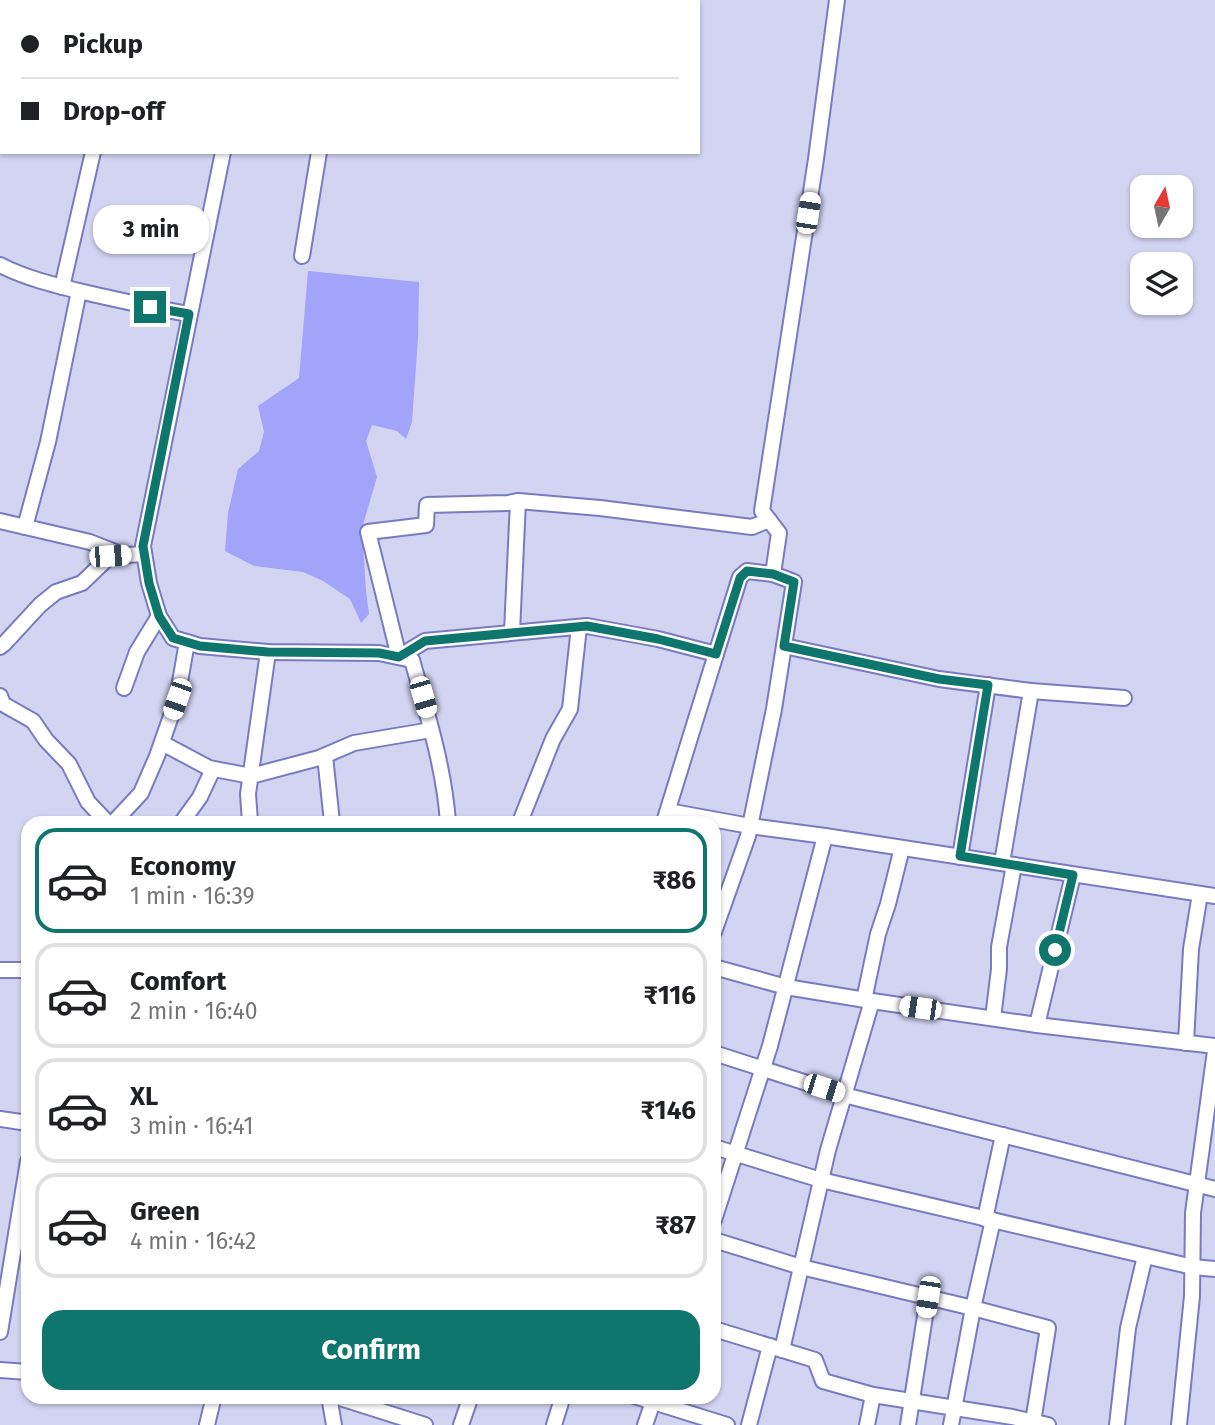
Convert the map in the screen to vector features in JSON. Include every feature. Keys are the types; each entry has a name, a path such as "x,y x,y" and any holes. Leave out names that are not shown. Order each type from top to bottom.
{"street":[{"path":"773,574 779,533 762,511 816,159 837,0"},
{"path":"62,287 93,154"},
{"path":"223,154 143,546 149,583 159,616 173,638 200,646 268,652 379,653 412,660 446,795 448,816"},
{"path":"302,256 319,154"},
{"path":"0,265 15,273 62,287 189,314"},
{"path":"25,527 48,442 79,291"},
{"path":"399,657 368,532 426,526 427,505 517,501 752,527 769,520"},
{"path":"512,632 517,501"},
{"path":"0,521 90,542 124,555"},
{"path":"0,647 40,605 56,592 82,583 110,556 144,554"},
{"path":"666,816 740,578 747,571 773,574 794,582 774,709 750,826 721,911"},
{"path":"124,688 137,652 159,616"},
{"path":"399,657 425,641 587,626 658,639 716,654"},
{"path":"522,816 553,739 570,709 579,627"},
{"path":"120,816 141,793 162,743 177,699 187,642"},
{"path":"784,646 939,679 1031,691 1124,698"},
{"path":"250,816 248,794 268,652"},
{"path":"960,856 988,685"},
{"path":"993,1018 1008,864 1031,691"},
{"path":"0,696 3,704 33,721 46,740 69,764 88,802 101,816"},
{"path":"162,743 214,769 251,776 325,756 354,743 431,730"},
{"path":"325,756 331,816"},
{"path":"186,816 200,797 214,769"},
{"path":"721,823 825,836 1208,895 1191,949 1186,1043"},
{"path":"721,1199 763,1069 825,836"},
{"path":"749,1425 801,1267 828,1150 868,1000 878,934 902,848"},
{"path":"1037,1025 1073,875"},
{"path":"721,969 786,987 1037,1025 1215,1048 1194,1213 1193,1267 1179,1425"},
{"path":"0,970 21,970"},
{"path":"721,1055 844,1095 1215,1188"},
{"path":"0,1119 21,1123"},
{"path":"951,1425 1003,1135"},
{"path":"721,1149 821,1180 1193,1267 1215,1269"},
{"path":"0,1332 21,1204"},
{"path":"721,1242 801,1267 1048,1328 1041,1423 873,1395 823,1381 815,1360 721,1331"},
{"path":"1117,1425 1128,1328 1145,1256"},
{"path":"908,1425 928,1297"},
{"path":"0,1370 21,1372"},
{"path":"867,1425 873,1395"},
{"path":"207,1425 212,1404"},
{"path":"333,1404 334,1425"},
{"path":"358,1404 425,1425"},
{"path":"461,1425 468,1404"},
{"path":"554,1425 561,1404"},
{"path":"645,1425 653,1404"},
{"path":"666,1404 727,1425"}],"water":[{"path":"308,271 419,282 412,422 406,439 397,431 372,425 366,441 377,477 362,528 369,614 361,623 350,599 323,581 303,572 254,566 225,551 228,513 238,469 259,451 264,432 258,406 299,378"}],"route":[{"path":"150,307 189,314 143,546 149,583 159,616 173,638 200,646 268,652 379,653 399,657 425,641 587,626 658,639 716,654 740,578 747,571 773,574 794,582 784,646 939,679 988,685 960,856 1073,875 1055,950"}]}
